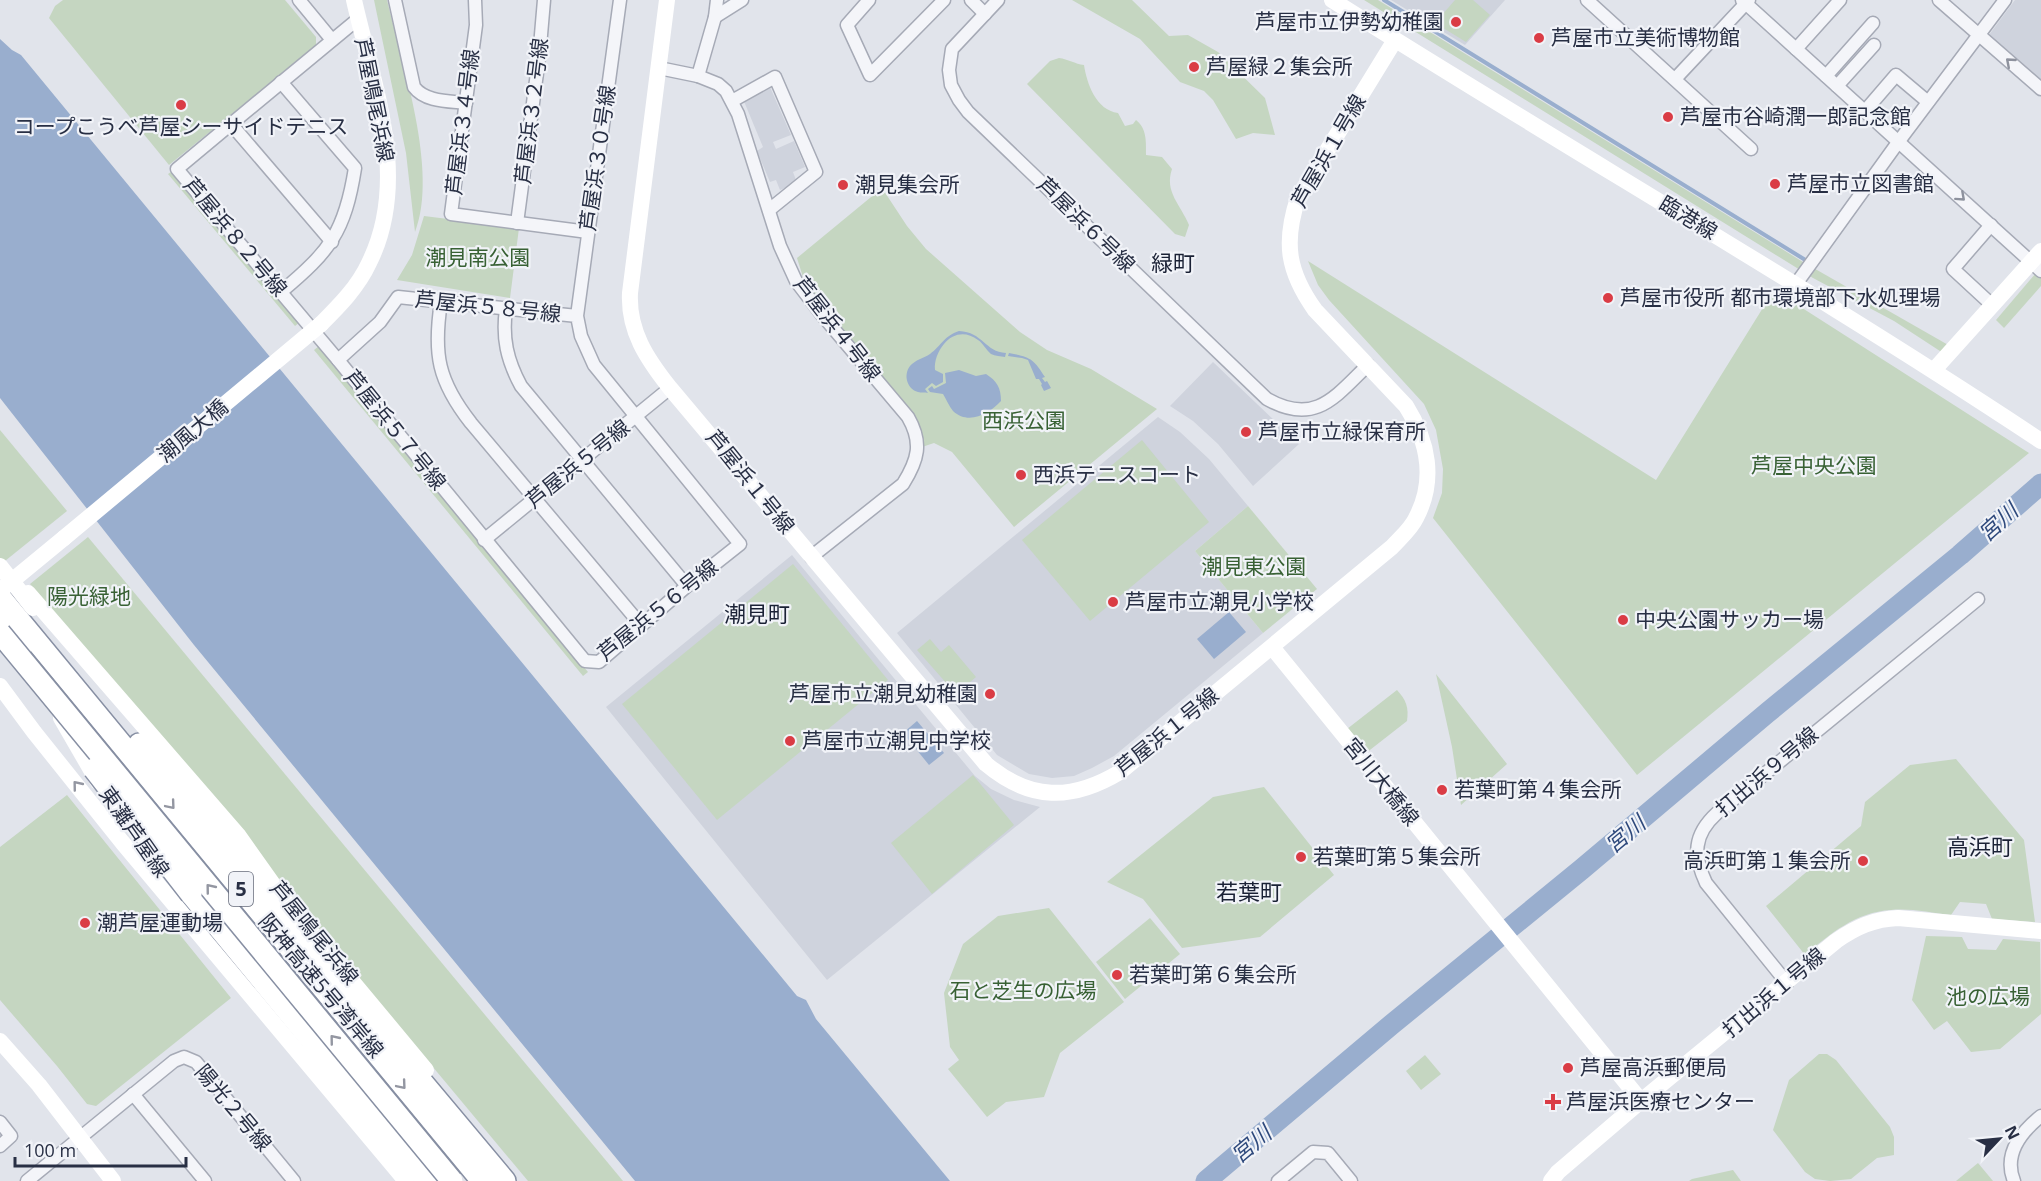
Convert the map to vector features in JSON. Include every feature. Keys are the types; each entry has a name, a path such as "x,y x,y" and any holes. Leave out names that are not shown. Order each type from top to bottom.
{"highway":[{"name":"阪神高速5号湾岸線","path":"0,597 28,616 482,1181"},
{"name":"5","path":"28,616 145,751 505,1181"},
{"name":"阪神高速5号湾岸線","path":"0,633 452,1181"},
{"name":"5","path":"0,648 191,894 427,1181"}],"street":[{"path":"299,0 332,40"},
{"name":"芦屋鳴尾浜線","path":"321,324 353,289 368,265 381,237 387,206 389,180 386,143 354,0"},
{"path":"395,0 414,87 420,94 433,99 466,103"},
{"name":"芦屋浜３４号線","path":"475,0 476,25 452,214 588,232"},
{"name":"芦屋浜３２号線","path":"517,223 539,58 544,0"},
{"name":"芦屋浜３０号線","path":"577,316 620,0"},
{"name":"芦屋浜１号線","path":"668,0 629,309 633,326 648,360 986,765 1000,776 1032,790 1053,794 1075,792 1107,780 1120,772 1392,547 1415,520 1423,501 1428,478 1424,443 1418,425 1406,406 1315,310 1294,275 1289,252 1291,219 1298,198 1395,40"},
{"path":"698,76 715,17 717,0"},
{"path":"715,17 742,0"},
{"path":"869,0 847,25 870,75 944,0"},
{"path":"971,0 985,14"},
{"name":"芦屋浜６号線","path":"998,0 952,49 949,70 951,85 968,112 1257,390 1281,407 1300,411 1328,403 1368,365"},
{"name":"臨港線","path":"1332,0 1796,284 1934,370 2041,441"},
{"path":"1587,0 1751,149"},
{"path":"1796,49 1840,0"},
{"path":"1939,0 2041,89"},
{"path":"1796,284 1899,141 2005,0"},
{"path":"1675,79 1745,1 1991,225 2038,261 1992,305 1934,370"},
{"path":"332,242 231,124 358,19"},
{"path":"1826,76 1873,23"},
{"path":"1837,86 1874,45"},
{"name":"芦屋浜４号線","path":"659,68 698,76 717,84 726,91 738,114 780,246 793,274 805,294 908,417 916,431 918,452 903,484 811,557"},
{"path":"1865,111 1896,75 1928,102"},
{"path":"732,101 775,77 816,172 770,210"},
{"path":"281,82 356,168 347,209 332,242 312,265 281,292"},
{"name":"芦屋浜８２号線","path":"231,124 177,169 338,360"},
{"path":"1991,225 1953,269 1992,305"},
{"name":"芦屋浜５８号線","path":"398,297 577,316"},
{"name":"芦屋浜５７号線","path":"398,297 380,321 338,360 484,540"},
{"path":"441,302 437,349 441,371 451,396 471,423 641,625"},
{"path":"506,309 504,339 507,357 521,386 687,586"},
{"path":"577,316 582,336 594,365 636,416"},
{"name":"潮風大橋","path":"15,578 321,324"},
{"name":"芦屋浜５号線","path":"484,540 670,388"},
{"name":"芦屋浜５６号線","path":"484,540 585,661 599,662 687,586 741,544 636,416"},
{"path":"0,566 28,616 282,897"},
{"path":"0,591 15,578"},
{"name":"芦屋鳴尾浜線","path":"15,578 238,835 282,897 516,1181"},
{"name":"打出浜９号線","path":"1787,983 1706,884 1698,865 1700,833 1706,823 1717,813 1978,599"},
{"name":"東灘芦屋線","path":"0,609 105,793 144,851 227,952 276,1018 289,1040"},
{"name":"宮川大橋線","path":"1272,647 1641,1101"},
{"path":"0,686 34,732 213,952 406,1181"},
{"name":"打出浜１号線","path":"1551,1181 1558,1172 1641,1101 1836,941 1860,926 1877,920 1898,918 2041,931"},
{"path":"0,1041 81,1137 112,1181"},
{"name":"陽光２号線","path":"27,1181 177,1059 184,1057 192,1059 294,1181"},
{"path":"133,1094 205,1181"},
{"path":"2014,1181 2011,1174 2011,1157 2017,1142 2027,1128 2041,1116"},
{"path":"0,1122 11,1136 0,1146"},
{"path":"1278,1181 1313,1152 1328,1153 1351,1181"}],"shaded area":[{"name":"芦屋市立伊勢幼稚園","path":"1391,0 1505,0 1465,45"},
{"path":"2015,0 2041,0 2041,81 1989,35"},
{"path":"770,87 791,135 773,142 776,149 794,141 805,167 793,172 797,183 780,190 776,180 770,182 757,151 763,147 743,99"},
{"name":"芦屋市立緑保育所","path":"1213,362 1299,444 1253,486 1218,444 1193,421 1170,406"},
{"name":"芦屋市立潮見小学校","path":"1158,417 1180,432 1209,459 1248,506 1195,551 1263,633 1114,756 1074,776 1052,778 1029,774 997,755 897,633"},
{"name":"芦屋市立潮見中学校","path":"792,555 975,776 991,789 1014,800 1040,807 827,980 606,707"}],"green space":[{"name":"コープこうべ芦屋シーサイドテニス","path":"63,0 285,0 316,37 316,46 169,165 49,18 55,6"},
{"path":"374,0 387,0 416,117 423,179 421,207 415,232 406,153"},
{"path":"1072,0 1132,0 1169,36 1188,35 1218,52 1265,98 1275,135 1253,133 1236,139 1213,100 1204,91 1180,82 1140,39"},
{"path":"1364,0 1378,0 1803,262 1950,346 1943,353 1894,321 1813,278"},
{"path":"1455,0 1473,0 1490,15 1466,42 1435,23"},
{"path":"1059,58 1084,65 1090,88 1098,102 1110,111 1118,113 1125,126 1133,124 1136,120 1144,131 1146,155 1162,157 1172,169 1170,185 1172,192 1189,225 1185,237 1175,234 1027,84 1050,61"},
{"path":"174,170 300,322 295,326 168,174"},
{"name":"西浜公園","path":"882,188 907,226 926,249 1020,332 1047,350 1091,369 1157,409 1014,527 952,452 934,443 922,447 920,432 807,290 797,258"},
{"name":"潮見南公園","path":"424,216 519,228 510,298 397,280 412,255"},
{"name":"芦屋中央公園","path":"1308,261 1656,480 1774,290 2029,453 1637,775 1433,518 1442,493 1443,469 1436,430 1424,404 1329,300 1318,285"},
{"path":"2036,273 2041,278 2041,286 2004,328 1996,320"},
{"path":"319,346 588,672 583,676 314,350"},
{"path":"0,430 67,511 0,565"},
{"path":"1142,440 1209,522 1090,621 1022,540"},
{"name":"潮見東公園","path":"1248,506 1317,589 1263,633 1195,551"},
{"name":"陽光緑地","path":"88,537 623,1181 528,1181 30,584"},
{"path":"793,564 888,680 717,820 622,704"},
{"path":"930,639 941,652 949,645 976,677 956,694 917,650"},
{"path":"1436,674 1507,764 1461,805 1452,747"},
{"path":"1397,690 1406,704 1407,721 1366,753 1347,729"},
{"path":"1956,759 2024,840 2035,922 1992,919 1986,904 1960,902 1951,915 1891,910 1866,915 1844,925 1805,955 1766,906 1861,826 1865,802 1910,765"},
{"path":"973,775 1014,825 932,894 891,843"},
{"path":"1264,787 1334,875 1260,937 1182,948 1143,899 1107,882 1213,797"},
{"name":"潮芦屋運動場","path":"67,795 231,998 96,1106 87,1104 0,1000 0,847"},
{"name":"石と芝生の広場","path":"1049,908 1124,1002 1060,1053 1044,1097 1006,1102 987,1117 948,1069 959,1060 950,1047 944,993 963,944 998,916"},
{"path":"1150,918 1180,954 1125,999 1096,962"},
{"name":"池の広場","path":"1926,936 1962,937 1968,949 1996,950 2003,939 2040,942 2041,1014 2000,1049 1971,1052 1947,1021 1934,1030 1912,1000"},
{"path":"1819,1054 1827,1054 1836,1060 1890,1127 1894,1137 1894,1155 1877,1158 1851,1179 1830,1181 1815,1179 1805,1172 1773,1130 1789,1080"},
{"path":"1425,1055 1441,1074 1421,1090 1406,1071"},
{"path":"1978,1163 1993,1181 1956,1181"},
{"path":"1733,1170 1741,1181 1689,1181 1692,1179"}],"water":[{"path":"0,39 21,55 797,996 806,1000 816,1019 950,1181 635,1181 194,645 0,398"},
{"path":"959,331 974,335 993,349 1006,353 1005,357 991,354 980,341 969,335 960,334 948,340 938,353 935,370 943,374 943,382 936,386 932,383 925,389 928,393 918,392 911,388 907,377 910,366 930,354 946,338"},
{"path":"1009,353 1026,357 1034,362 1045,377 1042,378 1051,388 1044,391 1028,360 1008,356"},
{"path":"959,370 976,376 986,374 998,385 1001,401 991,410 972,418 953,411 943,394 930,392 928,389 932,386 934,389 946,383 945,373"},
{"path":"1229,612 1246,632 1214,659 1197,639"},
{"path":"917,721 944,753 929,765 903,733"}],"waterway":[{"path":"1384,0 1807,261"},
{"name":"宮川","path":"1206,1181 1391,1025 1960,555 2041,484"}],"place":[{"name":"芦屋市立伊勢幼稚園","path":"1456,22"},
{"name":"芦屋市立美術博物館","path":"1539,38"},
{"name":"芦屋緑２集会所","path":"1194,67"},
{"name":"コープこうべ芦屋シーサイドテニス","path":"181,105"},
{"name":"芦屋市谷崎潤一郎記念館","path":"1668,117"},
{"name":"芦屋市立図書館","path":"1775,184"},
{"name":"潮見集会所","path":"843,185"},
{"name":"芦屋市役所 都市環境部下水処理場","path":"1608,298"},
{"name":"芦屋市立緑保育所","path":"1246,432"},
{"name":"西浜テニスコート","path":"1021,475"},
{"name":"芦屋市立潮見小学校","path":"1113,602"},
{"name":"中央公園サッカー場","path":"1623,620"},
{"name":"芦屋市立潮見幼稚園","path":"990,694"},
{"name":"芦屋市立潮見中学校","path":"790,741"},
{"name":"若葉町第４集会所","path":"1442,790"},
{"name":"若葉町第５集会所","path":"1301,857"},
{"name":"高浜町第１集会所","path":"1863,861"},
{"name":"潮芦屋運動場","path":"85,923"},
{"name":"若葉町第６集会所","path":"1117,975"},
{"name":"芦屋高浜郵便局","path":"1568,1068"},
{"name":"芦屋浜医療センター","path":"1553,1102"}],"district":[{"name":"緑町","path":"1173,263"},
{"name":"潮見町","path":"757,614"},
{"name":"高浜町","path":"1980,847"},
{"name":"若葉町","path":"1249,892"}]}
